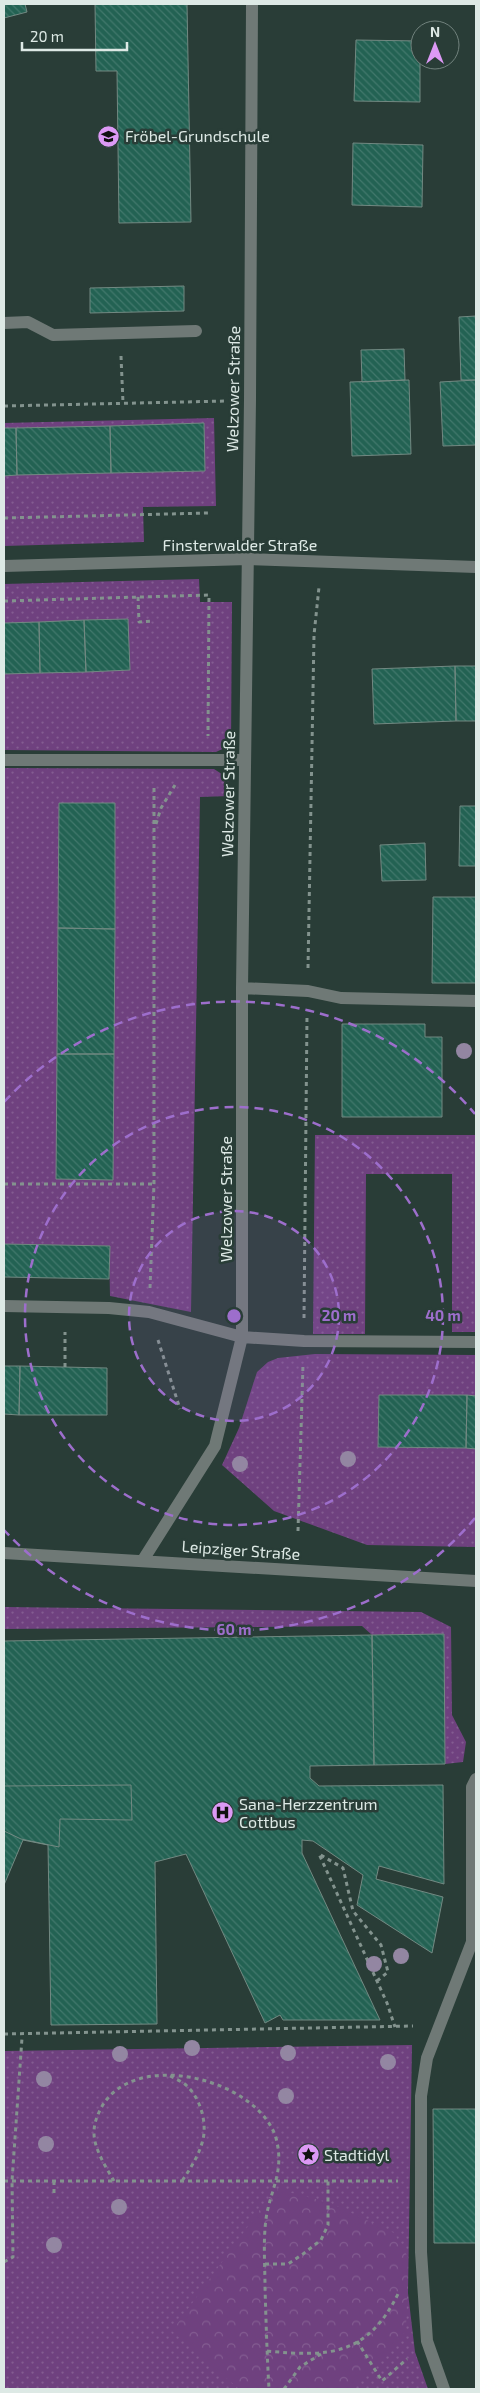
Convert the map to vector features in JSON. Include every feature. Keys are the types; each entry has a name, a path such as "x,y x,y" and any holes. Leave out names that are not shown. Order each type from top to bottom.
{"street":[{"name":"Welzower Straße","path":"142,1560 215,1446 242,1337 242,988 250,400 252,4"},
{"path":"4,323 28,322 53,335 196,332"},
{"name":"Finsterwalder Straße","path":"4,566 248,559 476,567"},
{"path":"4,760 245,760"},
{"path":"242,988 308,991 341,998 476,1000"},
{"path":"4,1306 109,1308 149,1312 242,1337 304,1341 476,1342"},
{"name":"Leipziger Straße","path":"4,1553 476,1581"},
{"path":"444,2389 427,2341 420,2252 421,2096 427,2058 472,1942 472,1787 476,1779"}],"path":[{"path":"120,333 123,403"},
{"path":"4,406 250,400"},
{"path":"4,518 209,513"},
{"path":"298,1531 304,1341 314,635 319,585"},
{"path":"4,601 209,595 208,761 187,771 172,788 154,826"},
{"path":"138,597 139,622 153,621"},
{"path":"154,761 154,1184 149,1312 180,1410"},
{"path":"4,1184 154,1184"},
{"path":"65,1367 66,1331"},
{"path":"377,1981 388,1972 381,1945 353,1911 347,1893 343,1868 319,1854 377,1981 395,2027"},
{"path":"4,2034 421,2026"},
{"path":"4,2262 13,2257 12,2180 22,2038"},
{"path":"114,2181 99,2152 93,2134 96,2118 105,2101 124,2083 152,2074 208,2082 230,2089 265,2117 275,2137 278,2152 277,2181 266,2218 265,2264 269,2389"},
{"path":"168,2075 186,2084 198,2098 204,2120 203,2141 196,2158 182,2181"},
{"path":"4,2180 387,2181"},
{"path":"54,2181 54,2197"},
{"path":"265,2264 288,2264 321,2240 328,2225 328,2181"},
{"path":"267,2351 321,2354 338,2351 379,2326 400,2292"},
{"path":"357,2341 382,2381 427,2341"},
{"path":"284,2389 300,2367 321,2354"}],"green space":[{"path":"214,418 216,506 143,507 144,542 4,546 4,423"},
{"path":"199,579 200,602 232,602 231,745 216,752 4,750 4,584"},
{"path":"4,768 214,769 228,778 230,796 200,797 191,1312 110,1296 109,1246 4,1244"},
{"path":"315,1135 476,1135 476,1332 452,1332 452,1174 366,1174 365,1334 313,1334"},
{"path":"315,1354 476,1355 476,1547 367,1545 274,1511 222,1465 239,1428 257,1372 268,1362 278,1358"},
{"path":"4,1607 421,1612 451,1627 452,1715 466,1742 463,1762 445,1764 443,1634 372,1635 362,1626 4,1629"},
{"path":"412,2045 408,2293 415,2352 428,2389 4,2389 4,2051"},
{"path":"275,2189 328,2202 394,2233 408,2257 406,2331 364,2375 354,2389 239,2389 172,2331"}],"building":[{"path":"4,4 25,4 27,12 4,18"},
{"path":"95,4 187,4 191,222 119,223 117,71 96,71"},
{"path":"356,40 410,41 410,70 420,70 420,102 354,101"},
{"path":"353,143 423,145 422,207 352,205"},
{"path":"184,286 184,311 90,313 90,288"},
{"path":"476,316 476,380 461,380 459,317"},
{"path":"404,349 405,380 362,382 361,350"},
{"path":"409,380 411,454 352,456 350,382"},
{"path":"476,380 476,445 443,446 440,382"},
{"path":"204,423 205,471 111,473 110,426"},
{"path":"110,426 111,473 17,475 16,428"},
{"path":"4,428 16,428 17,475 4,476"},
{"path":"128,619 130,670 86,672 84,620"},
{"path":"84,620 86,672 40,673 39,622"},
{"path":"39,622 40,673 4,674 4,623"},
{"path":"455,666 456,721 374,724 372,669"},
{"path":"455,666 476,666 476,721 456,721"},
{"path":"59,803 115,803 115,929 58,928"},
{"path":"460,806 476,806 476,866 459,866"},
{"path":"425,843 426,880 382,881 380,845"},
{"path":"433,897 476,897 476,983 432,983"},
{"path":"58,928 115,929 114,1054 57,1054"},
{"path":"342,1024 425,1024 425,1037 442,1037 442,1117 342,1117"},
{"path":"57,1054 114,1054 113,1180 56,1179"},
{"path":"4,1244 110,1246 109,1279 4,1277"},
{"path":"4,1366 20,1366 19,1415 4,1414"},
{"path":"20,1366 107,1368 107,1415 19,1415"},
{"path":"379,1395 467,1395 466,1448 378,1447"},
{"path":"467,1395 476,1396 476,1449 466,1448"},
{"path":"444,1634 445,1764 374,1765 372,1635"},
{"name":"Sana-Herzzentrum Cottbus","path":"372,1635 374,1765 310,1766 310,1778 319,1786 443,1785 444,1884 379,1866 376,1879 443,1897 432,1953 357,1905 363,1875 313,1841 302,1840 302,1853 380,2020 283,2020 280,2015 265,2023 186,1854 155,1862 157,2024 51,2025 48,1845 23,1840 4,1885 4,1641"},
{"path":"131,1785 132,1820 60,1819 59,1847 21,1839 4,1831 4,1786"},
{"path":"433,2109 476,2109 476,2243 434,2243"}],"place":[{"name":"Fröbel-Grundschule","path":"109,136"},
{"name":"Sana-Herzzentrum Cottbus","path":"223,1813"},
{"name":"Stadtidyl","path":"308,2155"}]}
